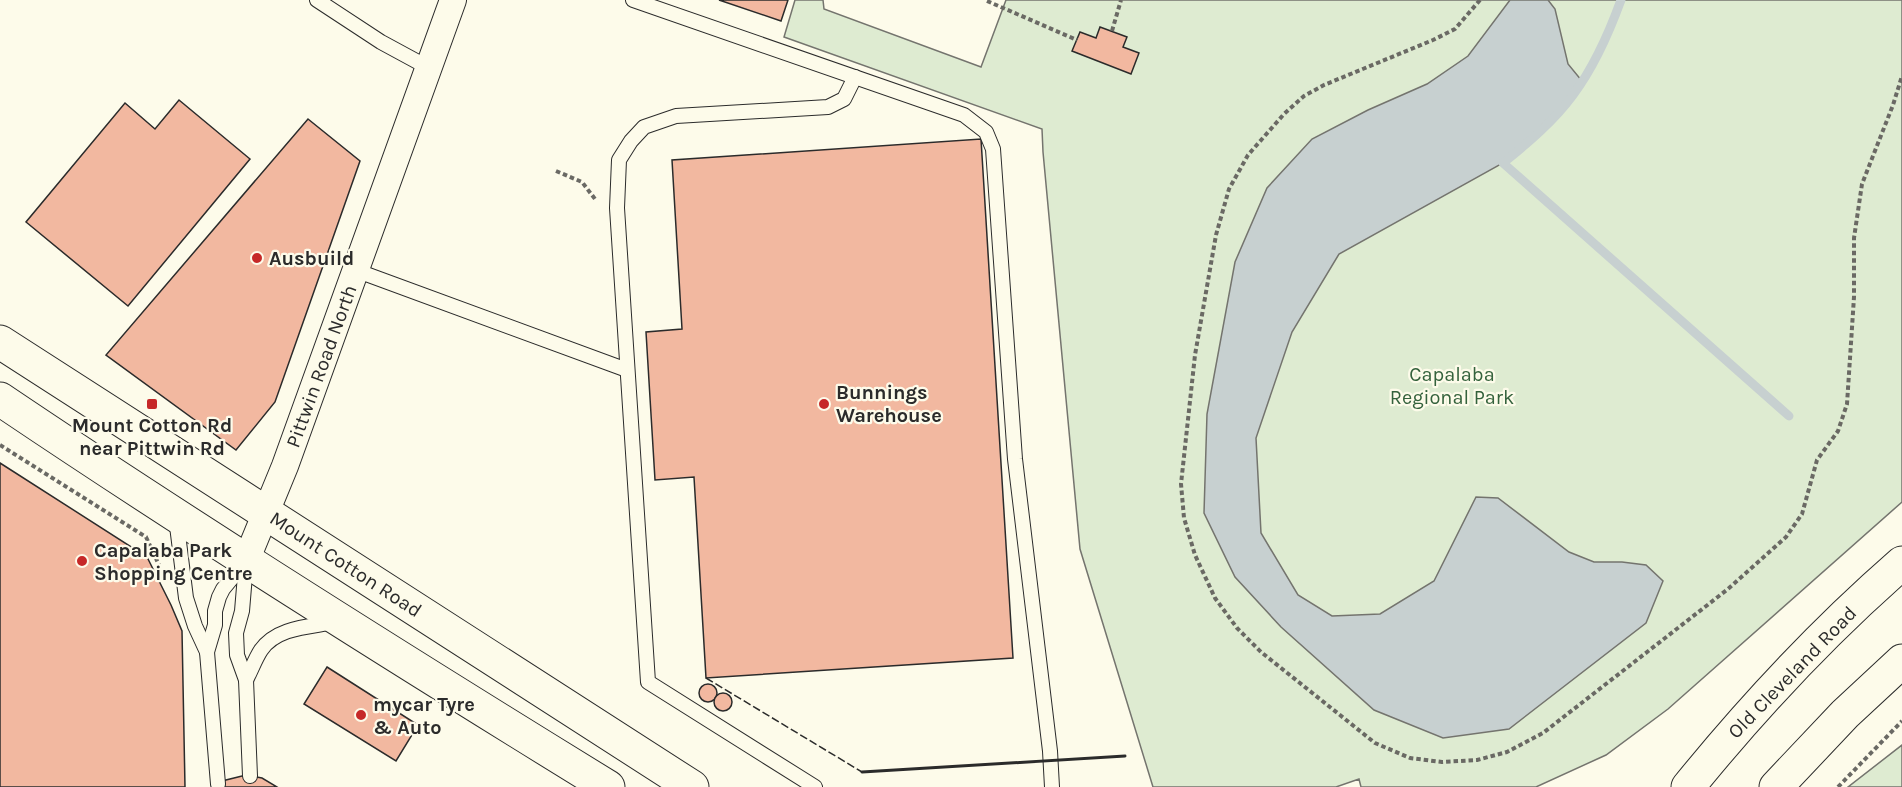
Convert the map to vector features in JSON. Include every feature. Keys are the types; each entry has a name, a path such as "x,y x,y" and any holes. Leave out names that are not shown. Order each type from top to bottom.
{"main road":[{"name":"Mount Cotton Road","path":"0,342 692,787"},
{"path":"0,399 340,621 608,787"},
{"name":"Old Cleveland Road","path":"1688,787 1727,739 1794,666 1902,563"},
{"path":"1776,787 1845,714 1902,661"}],"street":[{"name":"Pittwin Road North","path":"246,561 266,513 453,0"}],"lane":[{"path":"317,0 381,42 429,68"},
{"path":"633,0 963,115 986,132 993,149 1015,459 1050,751 1052,787"},
{"path":"815,787 648,682 616,208 620,160 631,141 644,127 676,116 828,107 844,99 855,77"},
{"path":"355,270 627,370"},
{"path":"176,515 186,598 195,627 207,652 218,784"},
{"path":"207,652 215,625 215,611 219,597 246,561"},
{"path":"246,561 242,611 236,633 237,656 246,680 250,776"},
{"path":"246,680 262,650 272,639 287,630 340,621"}],"path":[{"path":"1112,31 1121,0"},
{"path":"1480,0 1455,29 1324,85 1304,96 1284,114 1248,155 1229,189 1216,235 1196,355 1181,484 1184,518 1195,555 1215,598 1237,628 1261,652 1375,743 1410,758 1442,762 1477,760 1508,752 1543,733 1728,588 1786,537 1802,514 1817,460 1838,431 1847,404 1854,297 1854,238 1862,184 1902,76"},
{"path":"987,1 1077,40"},
{"path":"556,171 582,182 596,201 616,208"},
{"path":"0,445 146,537 163,574"},
{"path":"1838,787 1902,721"}],"green space":[{"name":"Capalaba Regional Park","path":"795,0 823,0 824,9 981,67 1006,0 1902,0 1902,502 1668,709 1606,755 1536,787 1361,787 1359,779 1336,787 1153,787 1080,549 1042,129 784,37"},
{"path":"1902,745 1902,787 1848,787"}],"shaded area":[{"path":"1510,0 1548,0 1555,9 1568,64 1582,81 1572,96 1535,137 1503,163 1339,254 1292,332 1256,438 1261,533 1298,595 1332,616 1380,614 1434,581 1476,497 1498,498 1569,552 1594,562 1646,565 1663,581 1646,623 1509,729 1443,738 1374,710 1281,627 1235,577 1204,513 1207,414 1235,262 1267,188 1312,139 1368,110 1427,84 1468,56"}],"building":[{"path":"719,0 788,0 781,21"},
{"path":"1100,27 1127,37 1123,47 1139,53 1131,74 1072,51 1080,32 1096,38"},
{"path":"179,100 250,159 128,306 26,222 125,103 155,129"},
{"name":"Ausbuild","path":"308,119 360,161 275,402 236,450 106,355"},
{"name":"Bunnings Warehouse","path":"981,139 1013,658 706,678 694,477 655,480 646,332 682,329 672,160"},
{"path":"0,463 147,557 182,631 185,787 0,787"},
{"name":"mycar Tyre & Auto","path":"327,667 418,725 396,761 304,704"},
{"path":"708,684 714,687 717,693 714,699 708,702 702,699 699,693 702,687"},
{"path":"723,693 729,696 732,702 729,708 723,711 717,708 714,702 717,696"},
{"path":"246,775 262,778 277,787 215,787 222,781"}],"waterway":[{"path":"1621,0 1588,73 1566,105 1531,140 1503,163 1789,416"}],"fence":[{"path":"706,678 862,772"}],"wall":[{"path":"862,772 1125,756"}],"place":[{"name":"Ausbuild","path":"257,258"},
{"name":"Mount Cotton Rd near Pittwin Rd","path":"152,404"},
{"name":"Bunnings Warehouse","path":"824,404"},
{"name":"Capalaba Park Shopping Centre","path":"82,561"},
{"name":"mycar Tyre & Auto","path":"361,715"}]}
